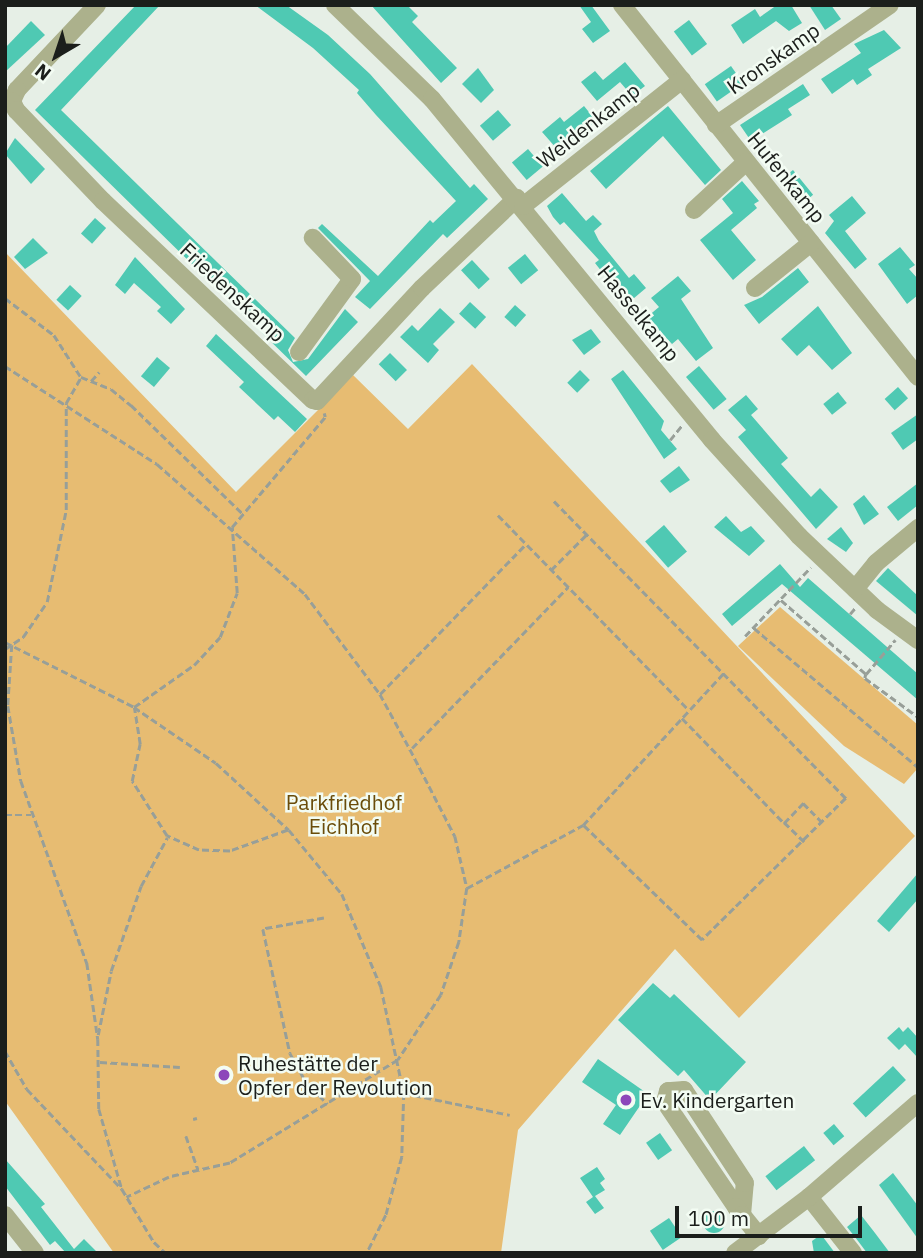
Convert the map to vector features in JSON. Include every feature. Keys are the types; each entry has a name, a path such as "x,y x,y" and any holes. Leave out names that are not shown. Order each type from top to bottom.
{"street":[{"name":"Friedenskamp","path":"97,5 17,89 12,101 16,110 103,201 290,361 317,401"},
{"name":"Hasselkamp","path":"335,5 432,99 520,202 712,440 820,556 855,589 918,640"},
{"name":"Hufenkamp","path":"622,5 918,377"},
{"name":"Kronskamp","path":"716,125 890,5"},
{"name":"Weidenkamp","path":"520,202 682,80"},
{"path":"694,210 746,162"},
{"path":"317,401 422,288 520,202"},
{"path":"290,361 352,279 313,238"},
{"path":"755,288 811,243"},
{"path":"855,589 876,563 918,528"},
{"path":"742,1215 745,1183 684,1090 668,1090 665,1102 742,1215 759,1236"},
{"path":"735,1253 808,1198 918,1103"},
{"path":"808,1198 853,1253"},
{"path":"5,1215 35,1253"}],"path":[{"path":"5,298 54,335 81,377 111,389 131,405 243,514"},
{"path":"5,366 66,402 157,464 232,527 305,594 380,694 455,836 467,888 460,942 441,995 398,1060 230,1163 198,1169 127,1196"},
{"path":"91,381 99,372"},
{"path":"5,649 12,645 47,602 66,510 66,402 81,377"},
{"path":"134,707 194,665 220,637 237,593 232,527 325,417 317,401"},
{"path":"670,440 682,425"},
{"path":"554,502 846,799 702,940 583,825"},
{"path":"498,515 689,710"},
{"path":"551,570 587,534"},
{"path":"380,694 527,544"},
{"path":"745,636 820,556"},
{"path":"410,749 568,587"},
{"path":"781,600 866,674 866,678 918,718"},
{"path":"754,628 918,767"},
{"path":"5,642 134,707 216,763 289,830 342,894 381,986 404,1093 402,1157 386,1215 367,1253"},
{"path":"12,645 8,706 32,815 63,887 87,963 98,1039 99,1108 122,1189"},
{"path":"866,674 884,653"},
{"path":"467,888 583,825 724,673"},
{"path":"134,707 140,744 132,781 167,836 199,850 230,851 289,830"},
{"path":"682,718 804,842"},
{"path":"784,823 803,803 823,823"},
{"path":"5,815 32,815"},
{"path":"98,1039 111,971 142,886 167,836"},
{"path":"324,918 263,929 290,1053 304,1080 327,1104"},
{"path":"5,1051 27,1089 122,1189 154,1242 166,1253"},
{"path":"98,1062 180,1067"},
{"path":"404,1093 510,1115"},
{"path":"186,1136 198,1169"}],"green space":[{"name":"Parkfriedhof Eichhof","path":"5,252 236,492 353,375 408,429 472,364 915,836 739,1018 675,949 518,1130 501,1253 114,1253 5,1101"},
{"path":"780,607 918,725 918,768 904,784 844,746 738,646"}],"building":[{"path":"136,5 160,5 61,110 295,338 288,350 293,362 308,359 345,309 358,322 306,376 35,110"},
{"path":"255,5 286,5 328,35 370,74 470,188 474,184 488,199 447,238 443,234 370,309 355,297 370,281 318,228 322,224 378,276 430,220 433,223 456,201 376,115 357,93 359,90 313,48"},
{"path":"371,5 407,5 418,16 412,22 457,68 441,83"},
{"path":"579,5 591,5 610,31 593,43 582,29 591,22"},
{"path":"777,5 791,5 802,23 789,31 776,21 743,44 731,25 755,9 760,17"},
{"path":"809,5 831,5 841,19 825,30"},
{"path":"689,20 707,44 692,55 674,31"},
{"path":"31,21 45,35 5,72 5,48"},
{"path":"884,30 901,48 868,69 872,75 857,85 853,79 832,94 821,79 861,53 854,44"},
{"path":"625,62 645,86 632,96 620,82 597,101 581,82 595,71 603,80"},
{"path":"731,66 743,83 717,102 705,84"},
{"path":"478,68 494,90 481,103 462,84"},
{"path":"803,84 810,95 788,109 792,115 751,141 740,125"},
{"path":"584,106 597,122 557,149 542,132 560,117 564,122"},
{"path":"668,106 721,170 705,185 663,136 606,189 590,171"},
{"path":"498,110 511,125 493,141 480,126"},
{"path":"15,138 45,169 31,184 5,154"},
{"path":"528,149 543,167 527,180 512,162"},
{"path":"793,170 813,195 801,205 781,180"},
{"path":"742,181 759,201 754,204 757,208 731,230 756,260 733,280 700,240 733,213 722,199"},
{"path":"562,193 586,221 593,215 602,224 594,231 599,241 629,278 634,274 646,288 627,304 595,263 599,260 564,222 560,225 553,217 547,206"},
{"path":"852,196 866,213 845,231 867,259 855,269 825,233 834,221 829,215"},
{"path":"95,218 106,228 92,244 81,234"},
{"path":"33,238 48,253 25,269 14,257"},
{"path":"900,247 915,265 909,269 918,279 918,295 907,304 878,264"},
{"path":"525,254 538,270 521,284 508,268"},
{"path":"135,257 185,309 171,324 157,311 161,307 134,283 125,294 115,285"},
{"path":"472,260 490,279 479,289 461,270"},
{"path":"798,268 809,282 759,324 744,305 762,297"},
{"path":"678,276 691,291 681,299 713,348 696,361 678,339 672,344 647,317 659,307 651,298"},
{"path":"70,285 82,296 68,311 56,300"},
{"path":"470,302 486,317 475,329 459,314"},
{"path":"515,305 526,315 515,327 504,317"},
{"path":"818,306 852,353 832,370 809,345 797,356 781,339"},
{"path":"440,308 455,322 433,344 439,350 428,363 400,337 412,325 418,331"},
{"path":"591,329 601,342 584,355 572,340"},
{"path":"216,334 307,419 295,432 278,416 274,420 239,387 244,382 206,346"},
{"path":"390,353 407,370 396,381 379,364"},
{"path":"157,357 170,368 154,387 141,376"},
{"path":"699,366 727,399 714,410 686,377"},
{"path":"580,370 590,380 577,393 567,383"},
{"path":"623,370 664,421 661,430 677,449 664,459 611,379"},
{"path":"898,387 908,398 895,410 885,399"},
{"path":"838,392 847,403 832,415 823,404"},
{"path":"746,395 758,409 751,415 788,458 781,464 811,497 820,488 838,507 816,529 738,437 746,430 728,410"},
{"path":"918,414 918,439 903,450 891,433"},
{"path":"679,466 690,480 670,493 660,481"},
{"path":"918,483 918,505 898,521 887,507"},
{"path":"864,495 879,514 864,525 853,504"},
{"path":"726,516 741,532 751,526 765,541 749,556 714,527"},
{"path":"664,525 687,551 668,568 645,541"},
{"path":"841,527 853,543 846,552 827,539"},
{"path":"780,564 800,587 808,578 918,674 918,700 782,584 732,626 722,614"},
{"path":"888,568 918,596 918,616 876,581"},
{"path":"918,873 918,899 889,932 877,921"},
{"path":"653,983 670,998 674,994 746,1062 710,1100 684,1070 678,1076 618,1020"},
{"path":"899,1027 903,1032 908,1027 918,1038 918,1058 905,1044 899,1050 887,1038"},
{"name":"Ev. Kindergarten","path":"598,1059 648,1094 620,1135 603,1124 616,1105 582,1082"},
{"path":"893,1066 906,1080 866,1117 853,1104"},
{"path":"834,1124 844,1136 834,1145 823,1133"},
{"path":"660,1133 672,1150 658,1160 646,1143"},
{"path":"804,1146 815,1160 776,1190 765,1176"},
{"path":"5,1159 45,1204 41,1207 74,1249 84,1239 98,1253 66,1253 55,1241 50,1245 5,1186"},
{"path":"597,1167 605,1179 600,1183 605,1190 595,1196 604,1208 595,1214 586,1202 593,1197 580,1178"},
{"path":"893,1173 918,1206 918,1239 879,1185"},
{"path":"714,1211 722,1214 725,1222 722,1230 714,1233 706,1230 703,1222 706,1214"},
{"path":"861,1215 890,1253 867,1253 847,1227"},
{"path":"669,1218 682,1237 663,1250 650,1231"},
{"path":"819,1236 823,1237 835,1253 814,1253 812,1241"}],"place":[{"name":"Ruhestätte der Opfer der Revolution","path":"224,1075"},
{"name":"Ev. Kindergarten","path":"626,1100"}]}
